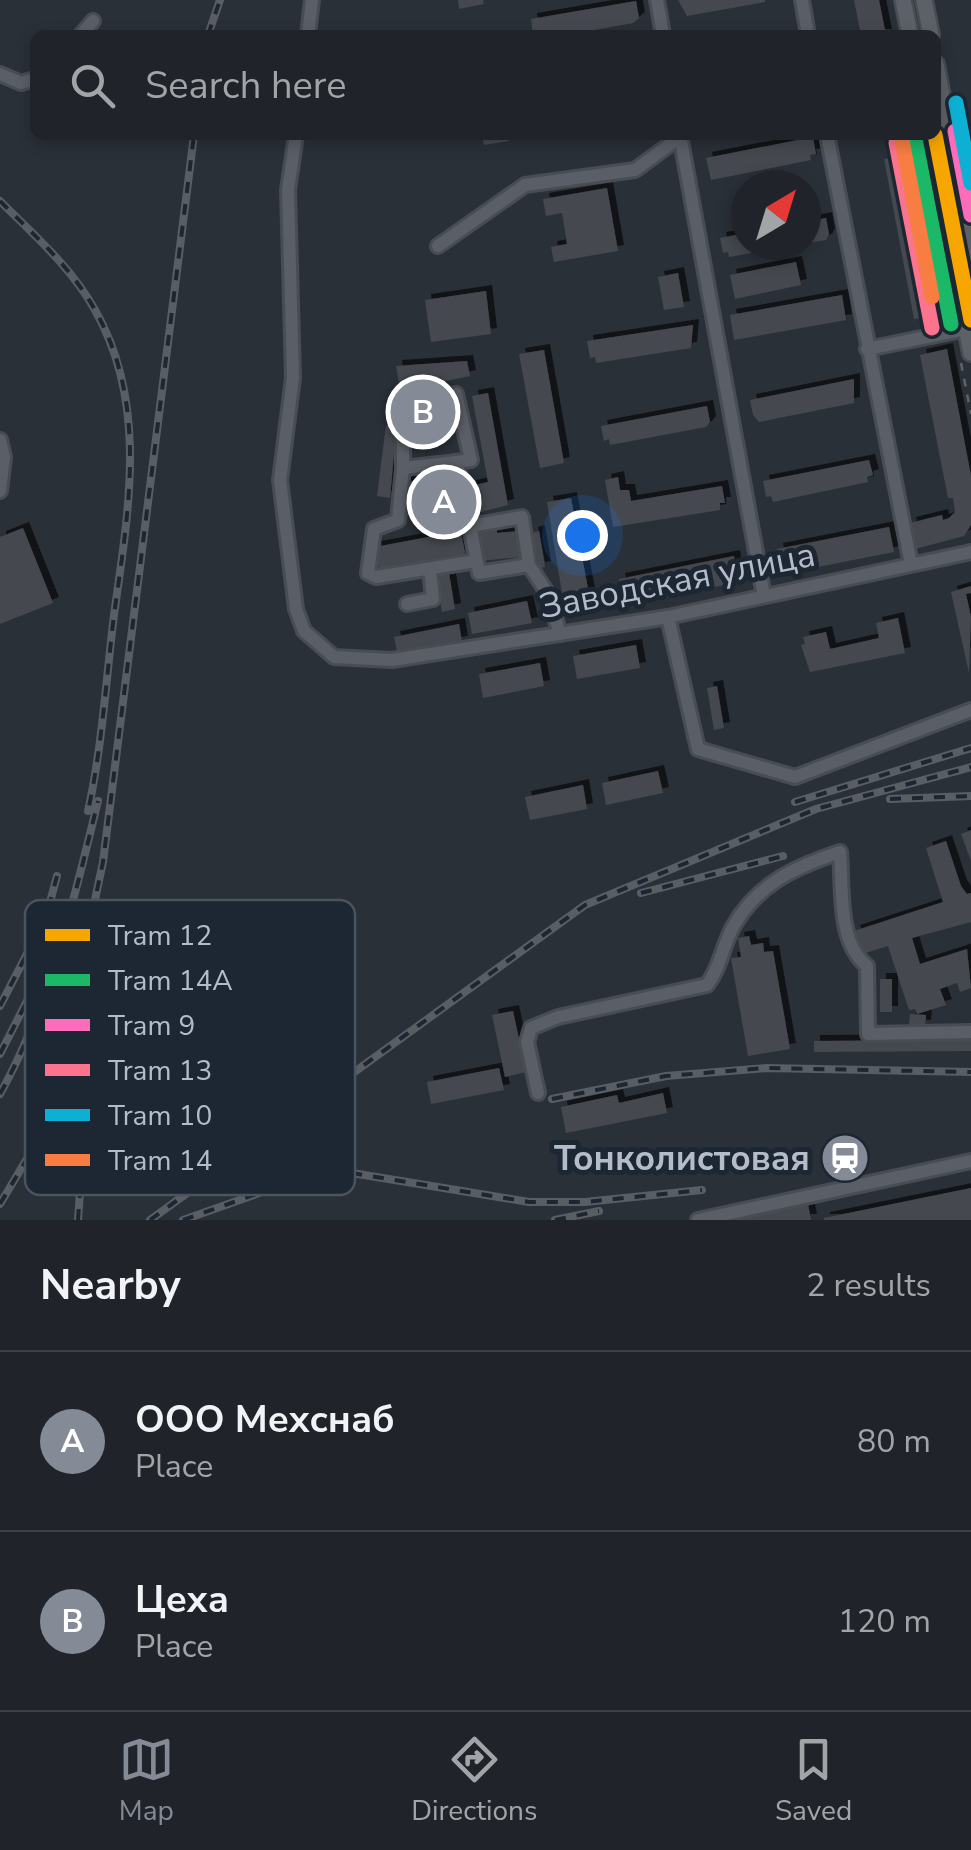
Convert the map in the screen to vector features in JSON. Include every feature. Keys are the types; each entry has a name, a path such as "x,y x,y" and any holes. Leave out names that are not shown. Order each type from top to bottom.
{"main road":[{"path":"904,0 909,30"},
{"path":"924,0 929,30"},
{"path":"941,91 971,252"},
{"path":"930,140 963,263 971,353"}],"street":[{"path":"309,30 312,0"},
{"path":"657,0 662,30"},
{"path":"802,0 807,30"},
{"path":"86,30 94,21"},
{"path":"0,74 20,83 30,80"},
{"name":"Заводская улица","path":"295,140 288,190 293,378 280,480 289,521 292,588 304,631 334,658 392,660 668,617 971,552"},
{"path":"438,246 525,185 635,170 675,140"},
{"path":"681,140 764,596"},
{"path":"828,140 911,564"},
{"path":"867,349 966,328"},
{"path":"403,468 470,460 456,394"},
{"path":"403,437 398,520 374,529 368,573 376,577 476,561"},
{"path":"0,440 4,457 0,491"},
{"path":"457,462 478,573 529,565"},
{"path":"470,526 522,517 529,565 548,594 560,634"},
{"path":"407,604 434,599 430,568"},
{"path":"668,617 698,749 795,777 971,710"},
{"path":"538,1093 527,1042 531,1028 558,1016 707,985 718,972 733,927 755,896 792,868 840,852 847,934 855,956 867,966 868,1034 971,1032"},
{"path":"698,1220 971,1161"}],"building":[{"path":"458,0 483,0 484,4 459,9"},
{"path":"678,0 765,0 765,2 687,16"},
{"path":"854,0 879,0 885,30 860,30"},
{"path":"636,1 639,18 633,23 594,30 532,30 531,19"},
{"path":"483,140 509,140 509,141 484,145"},
{"path":"814,140 816,154 810,155 811,160 761,170 731,170 731,176 711,180 706,158"},
{"path":"910,154 940,315 914,319 884,159"},
{"path":"607,188 618,251 554,262 551,247 567,244 562,213 546,216 543,199"},
{"path":"826,218 829,234 821,241 821,219"},
{"path":"731,236 731,257 723,253 720,238"},
{"path":"796,262 801,285 735,299 730,275"},
{"path":"678,273 684,307 664,310 658,277"},
{"path":"486,291 491,334 431,342 425,300"},
{"path":"842,295 846,320 734,340 730,315"},
{"path":"693,325 691,348 596,363 595,357 590,358 587,341"},
{"path":"947,349 971,476 971,525 964,536 915,549 910,523 942,515 943,520 955,512 953,498 948,498 920,355"},
{"path":"544,350 564,463 540,468 519,354"},
{"path":"467,361 470,376 436,383 447,442 409,449 396,366"},
{"path":"854,379 854,403 759,422 753,415 750,400"},
{"path":"488,393 508,505 473,514 470,486 488,482 472,396"},
{"path":"707,406 710,422 706,427 610,445 609,439 604,441 601,426"},
{"path":"386,425 401,427 396,432 390,498 377,496"},
{"path":"869,460 873,475 867,477 868,482 773,502 771,496 766,497 763,481"},
{"path":"442,469 442,475 450,474 465,553 450,560 450,556 379,569 375,547 439,535 433,500 408,504 404,483 432,477 431,471"},
{"path":"618,477 620,490 629,490 631,501 722,486 725,503 720,503 720,510 613,527 605,480"},
{"path":"571,498 592,610 566,617 547,502"},
{"path":"497,526 497,533 519,531 521,557 479,561 476,529"},
{"path":"889,527 894,552 782,574 777,549"},
{"path":"23,528 53,603 0,624 0,537"},
{"path":"539,531 545,567 539,568 532,533"},
{"path":"734,556 738,582 623,606 619,579"},
{"path":"448,567 455,609 442,612 435,570"},
{"path":"971,586 971,593 966,594 971,617 969,673 951,592"},
{"path":"527,601 532,623 472,634 468,613"},
{"path":"898,618 905,653 810,672 801,645 805,644 803,637 826,632 830,649 879,638 876,623"},
{"path":"459,624 462,642 397,651 394,637"},
{"path":"636,645 640,668 577,679 573,656"},
{"path":"540,663 544,686 483,698 479,674"},
{"path":"717,686 724,728 714,730 707,688"},
{"path":"658,771 663,793 606,805 602,783"},
{"path":"583,785 587,809 530,820 525,797"},
{"path":"971,830 971,861 961,834"},
{"path":"946,841 961,886 967,894 971,893 971,922 912,938 920,964 967,949 971,988 960,992 957,983 940,989 946,1005 917,1014 915,1009 909,1010 888,946 862,954 854,931 943,902 926,848"},
{"path":"749,936 751,945 763,943 764,952 773,951 790,1049 748,1056 731,958 741,957 738,938"},
{"path":"880,979 892,979 892,1012 880,1012"},
{"path":"513,1011 526,1072 505,1077 492,1015"},
{"path":"910,1014 926,1015 925,1026 909,1025"},
{"path":"971,1040 971,1051 814,1052 814,1041"},
{"path":"499,1068 504,1090 431,1104 427,1082"},
{"path":"663,1093 667,1113 566,1133 561,1107 617,1095 619,1103"},
{"path":"971,1188 971,1220 824,1220 824,1218"},
{"path":"808,1204 811,1220 740,1220 740,1218"}],"railway":[{"path":"210,30 220,0"},
{"path":"95,900 103,862 193,140"},
{"path":"0,201 64,266 86,295 112,346 123,383 130,460 125,538 88,811"},
{"path":"795,802 971,748"},
{"path":"355,1072 585,905 816,809 971,767"},
{"path":"890,799 971,796"},
{"path":"73,900 98,801"},
{"path":"641,893 783,856"},
{"path":"51,900 57,876"},
{"path":"0,1006 25,958"},
{"path":"0,1054 25,1005"},
{"path":"0,1094 25,1043"},
{"path":"552,1099 666,1076 766,1068 971,1072"},
{"path":"0,1204 25,1162"},
{"path":"355,1173 529,1202 585,1202 702,1190"},
{"path":"78,1220 80,1195"},
{"path":"150,1220 185,1195"},
{"path":"183,1220 254,1195"},
{"path":"555,1220 599,1211"}],"tram line":[{"name":"10","path":"956,103 971,183"},
{"name":"9","path":"955,131 971,215"},
{"name":"14","path":"902,140 932,297"},
{"name":"14А","path":"915,140 951,324"},
{"name":"12","path":"936,140 971,320"},
{"name":"13","path":"896,143 932,328"}],"place":[{"name":"Цеха","path":"423,412"},
{"name":"ООО Мехснаб","path":"444,502"},
{"name":"Тонколистовая","path":"845,1158"}]}
